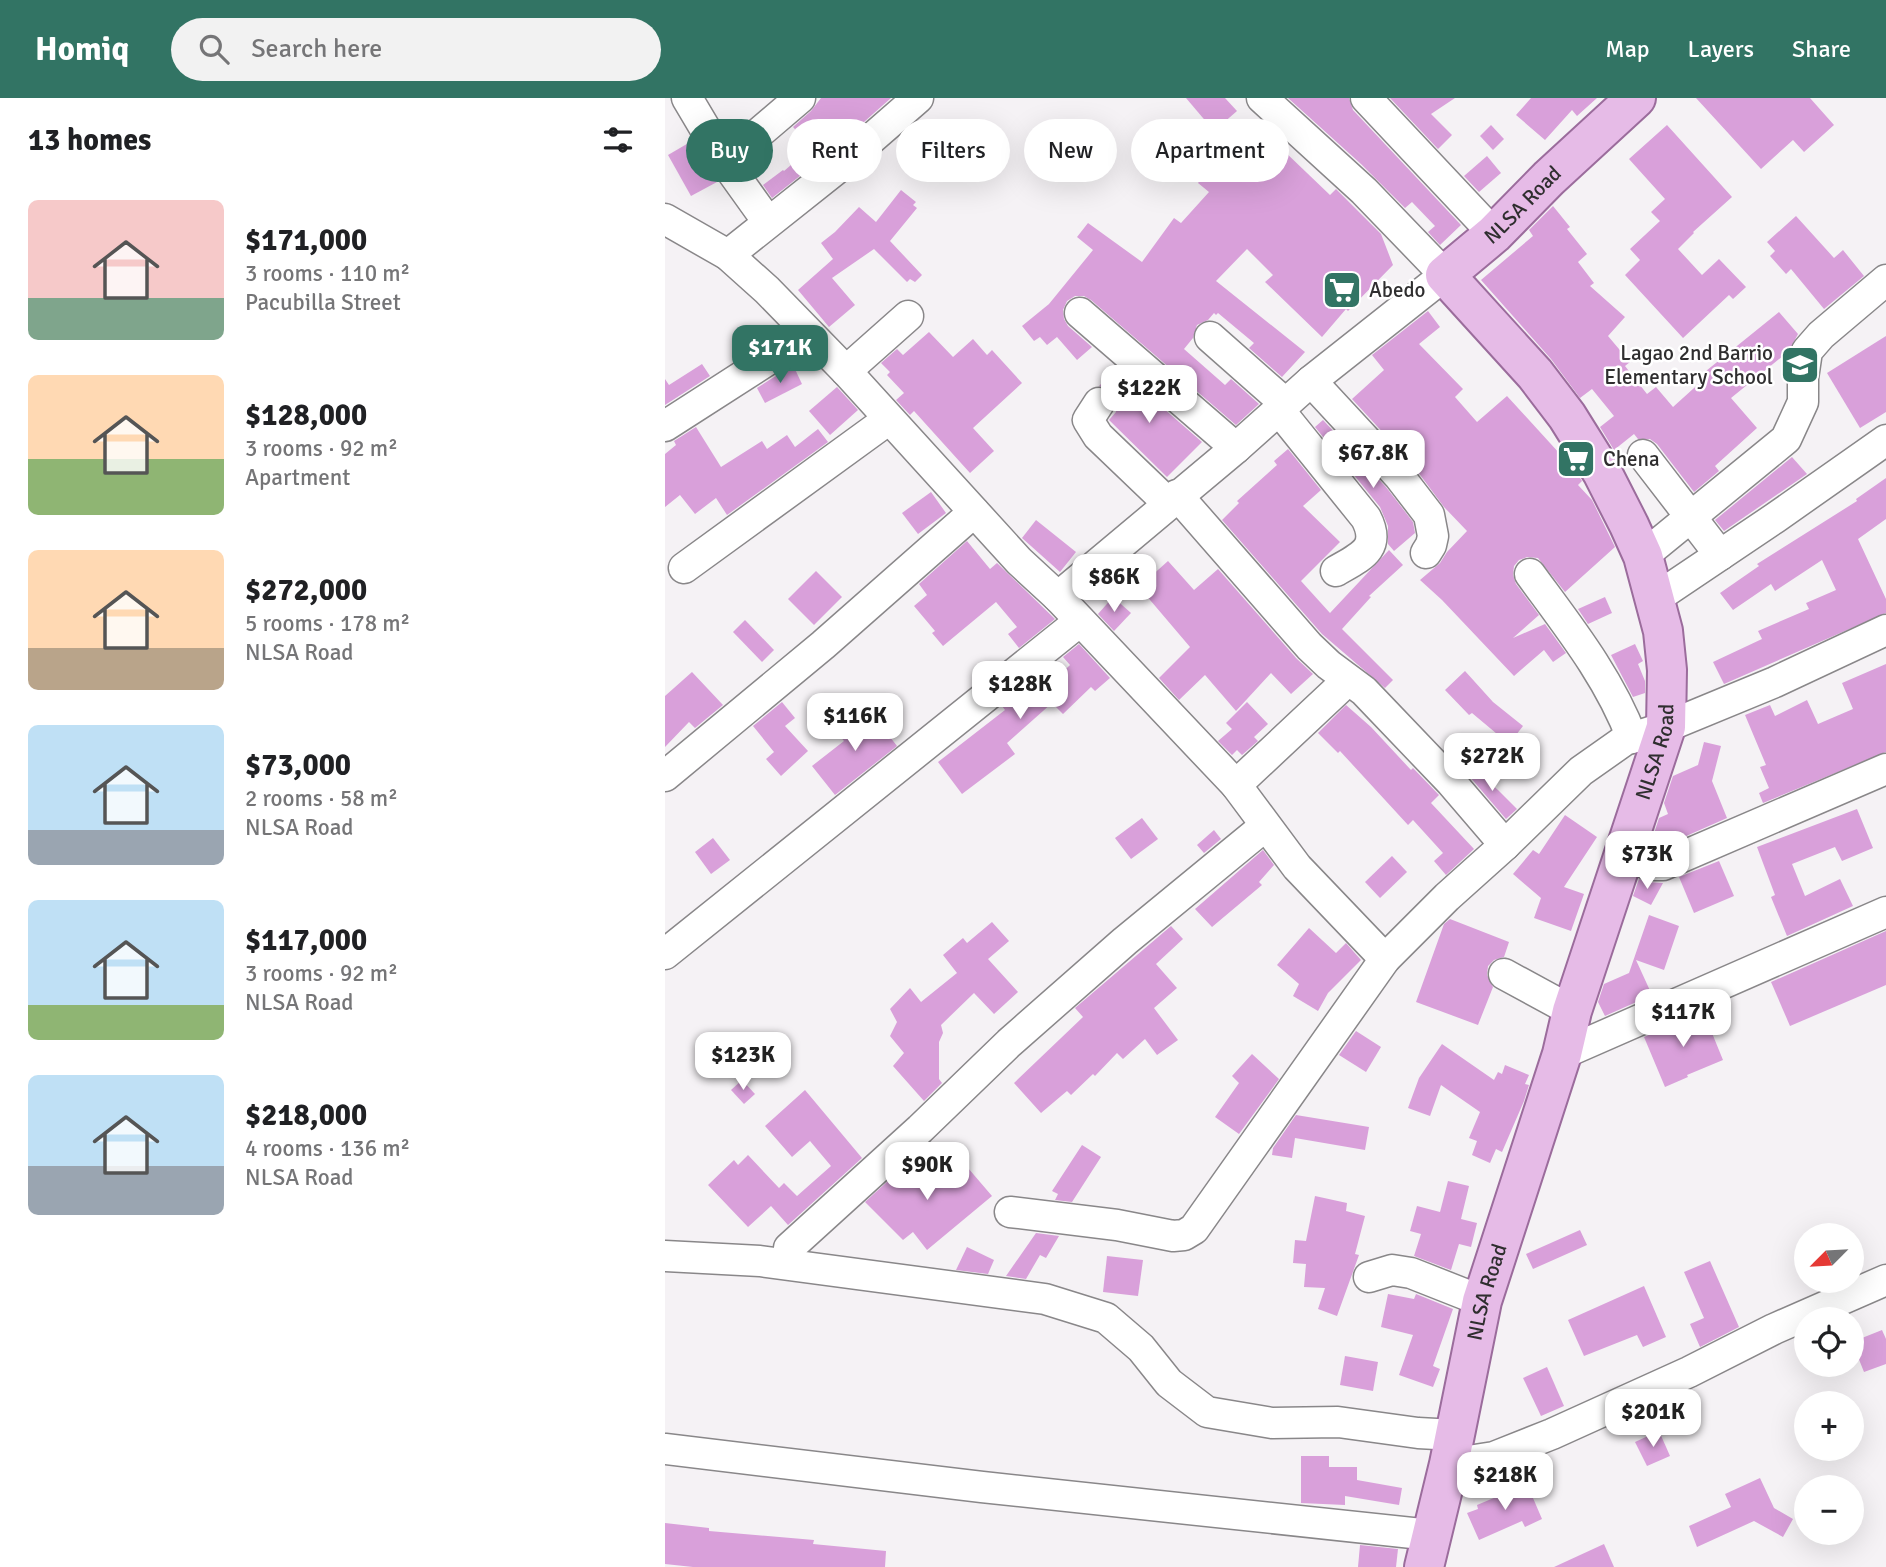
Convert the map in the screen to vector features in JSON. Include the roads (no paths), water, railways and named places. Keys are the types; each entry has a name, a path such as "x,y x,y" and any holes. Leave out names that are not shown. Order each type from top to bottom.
{"main road":[{"name":"NLSA Road","path":"1428,1551 1482,1301 1562,1054 1572,1011 1623,852 1666,647 1656,598 1643,556 1602,472 1567,416 1535,374 1445,275 1494,234 1549,178 1636,98"}],"street":[{"path":"687,98 699,119"},
{"path":"773,121 800,98"},
{"path":"728,255 840,166 918,98"},
{"path":"1058,597 1236,448 1311,381 1445,275 1364,191 1262,98"},
{"path":"1366,98 1494,234"},
{"path":"739,182 768,222"},
{"path":"665,219 728,255 768,290 807,334 846,371 1019,561 1058,597 1236,785 1297,867 1385,959"},
{"path":"1643,556 1786,439 1803,402 1807,351 1821,335 1886,279"},
{"path":"1080,313 1236,448"},
{"path":"846,371 908,316"},
{"path":"665,426 807,334"},
{"path":"1210,337 1282,407 1366,518 1371,529 1372,541 1369,547 1360,557 1336,571"},
{"path":"1311,381 1399,476 1429,515 1433,536 1426,553"},
{"path":"1099,403 1088,420 1098,436 1173,499 1309,646 1347,680 1364,691 1392,719 1505,845"},
{"path":"684,568 889,419"},
{"path":"1656,598 1886,440"},
{"path":"1643,455 1720,555"},
{"path":"665,776 823,645 974,512"},
{"path":"1530,574 1602,677 1619,706 1649,733"},
{"path":"665,954 1080,621"},
{"path":"1010,1213 1117,1225 1173,1236 1184,1235 1194,1229 1385,959 1581,771 1612,747 1775,682 1886,630"},
{"path":"1236,785 1347,680"},
{"path":"1623,852 1649,865 1663,865 1886,769"},
{"path":"789,1248 920,1129 1009,1043 1125,941 1265,826"},
{"path":"1562,1054 1886,912"},
{"path":"1504,974 1572,1011"},
{"path":"665,1256 760,1261 1045,1299 1106,1318 1142,1348 1169,1383 1207,1412 1272,1423 1338,1422 1418,1433 1452,1449 1493,1457 1552,1434 1689,1372 1774,1329 1886,1280"},
{"path":"1369,1278 1392,1270 1411,1273 1482,1301"},
{"path":"665,1449 982,1487 1428,1551"}],"place":[{"name":"Abedo","path":"1342,290"},
{"name":"Lagao 2nd Barrio Elementary School","path":"1800,365"},
{"name":"Chena","path":"1576,459"}]}
